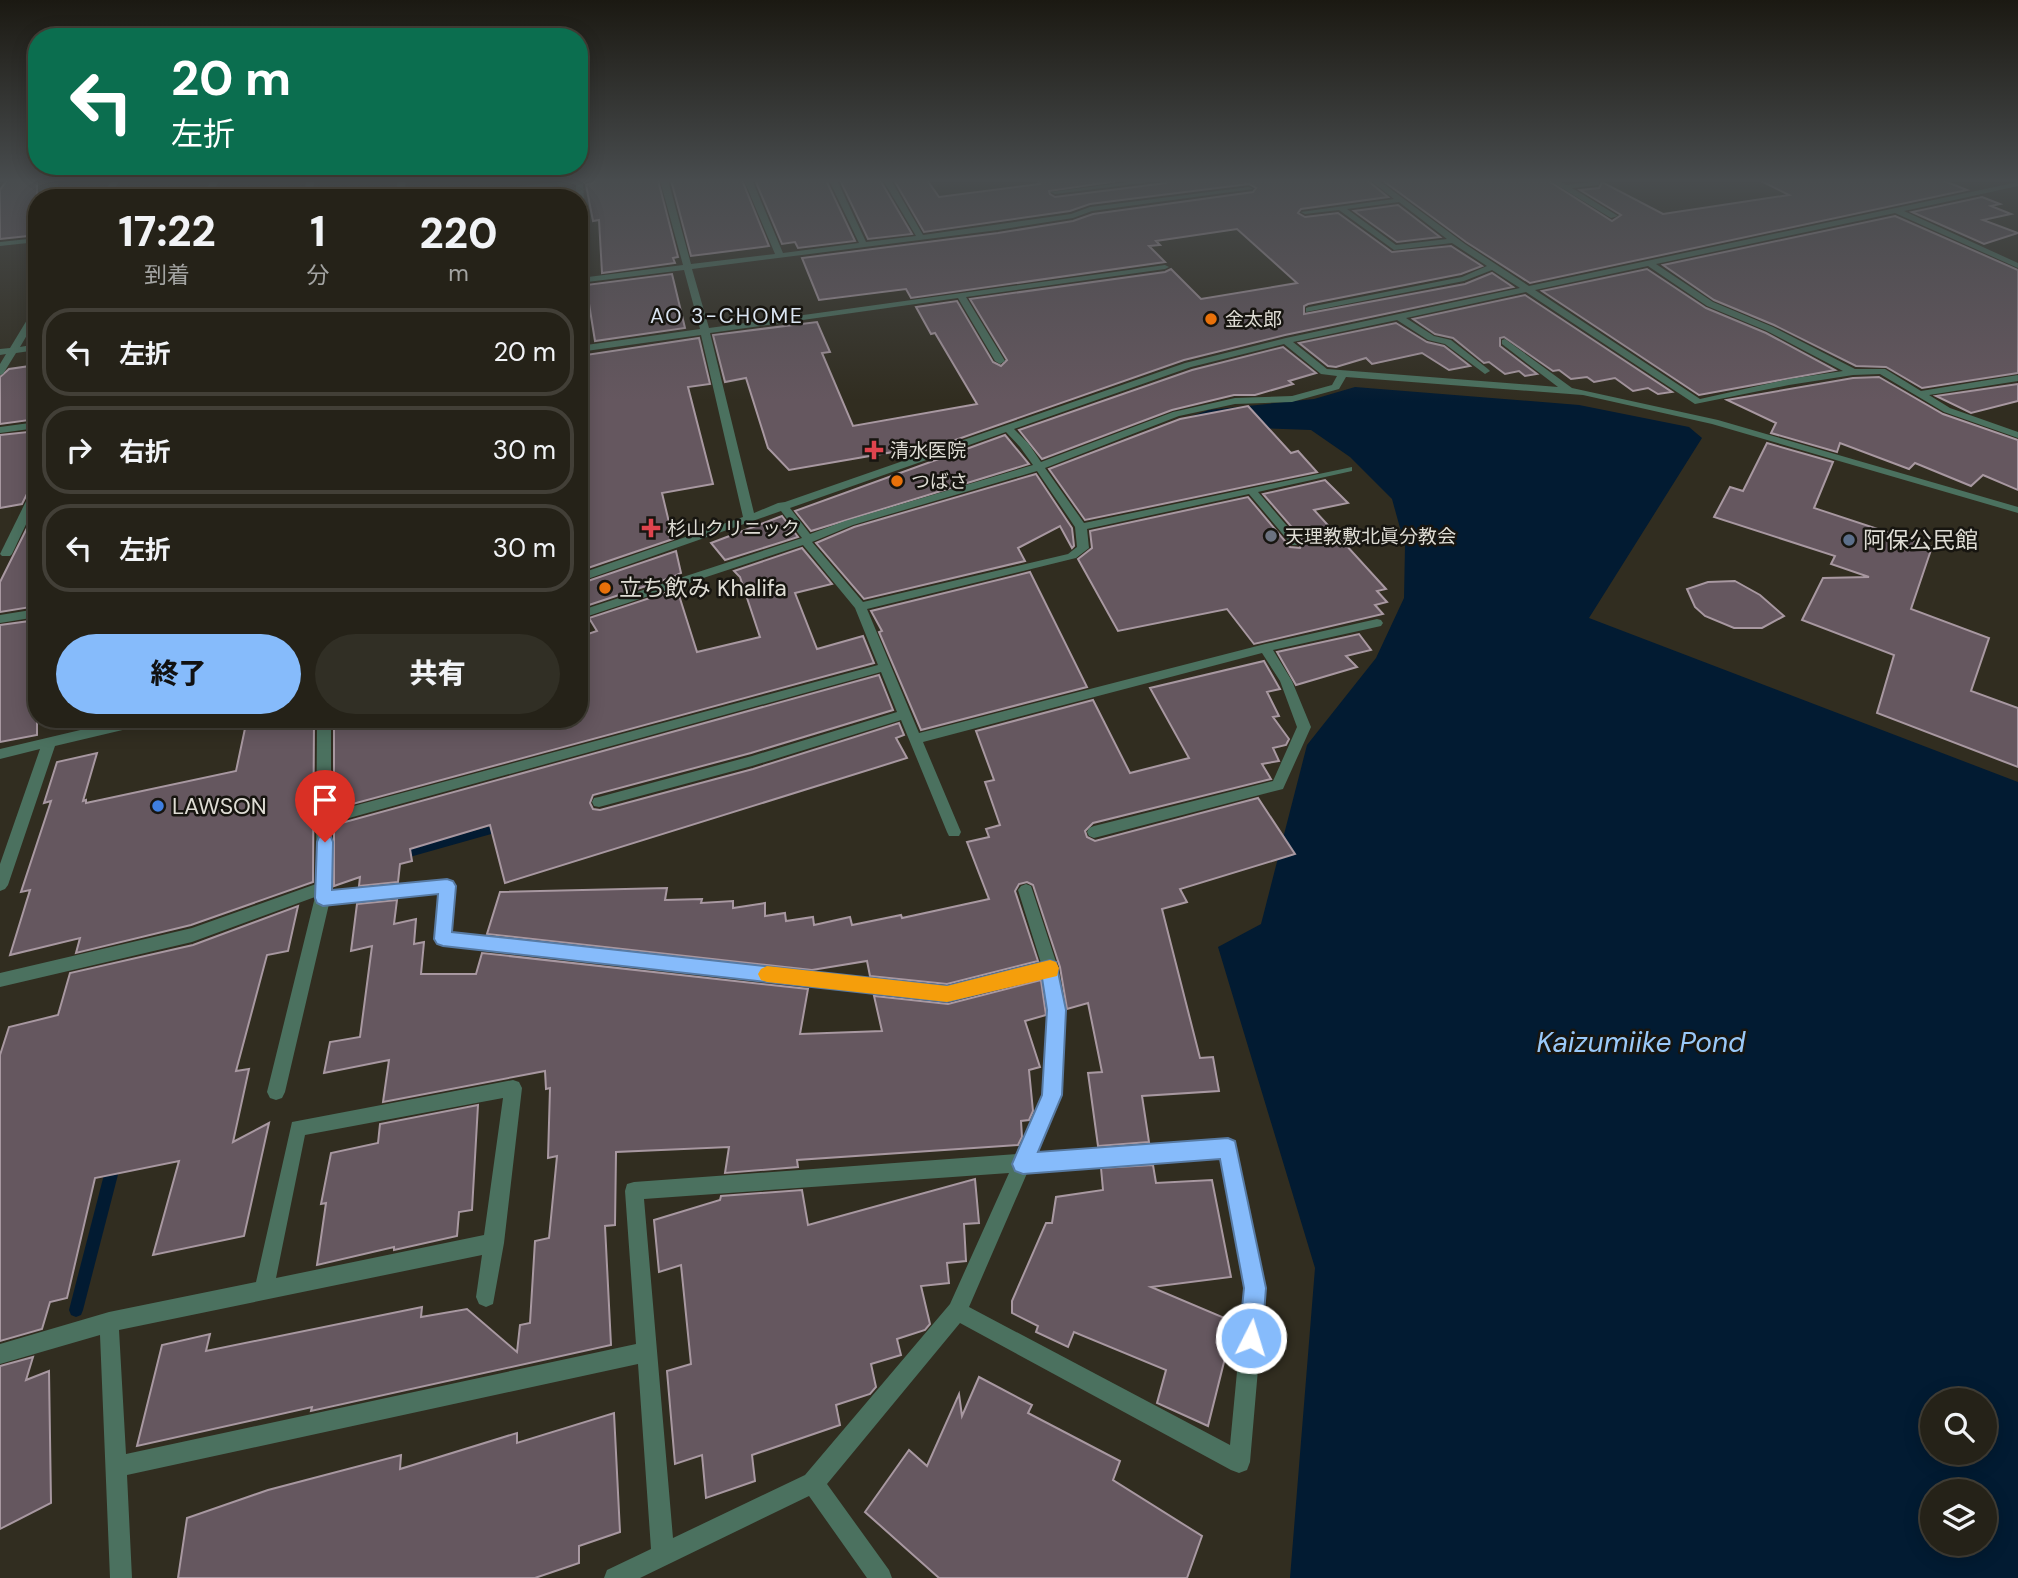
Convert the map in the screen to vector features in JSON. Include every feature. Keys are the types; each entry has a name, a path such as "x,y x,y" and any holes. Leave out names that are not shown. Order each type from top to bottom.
{"street":[{"path":"684,254 749,517"},
{"path":"588,279 782,254"},
{"path":"1474,254 1698,402 1789,382 1853,372 1882,371 1923,393 1947,410 2018,435"},
{"path":"588,575 1188,365 1286,341 1693,254"},
{"path":"1991,254 2018,266"},
{"path":"1649,263 1710,303 1770,329 1853,372"},
{"path":"1309,310 1464,279 1493,266"},
{"path":"588,348 1165,267"},
{"path":"961,296 1000,360"},
{"path":"1399,317 1431,338 1448,342 1485,371"},
{"path":"0,372 28,324"},
{"path":"1286,341 1324,372 1569,391 1714,422 2018,510"},
{"path":"1505,342 1569,391"},
{"path":"0,352 28,348"},
{"path":"588,612 806,540 849,523 1038,467 1187,411 1235,401 1293,399 1313,395 1336,387 1342,375"},
{"path":"1923,393 2018,378"},
{"path":"0,430 28,426"},
{"path":"860,607 1072,556 1083,548 1081,527 1006,427"},
{"path":"1081,527 1348,469"},
{"path":"1251,490 1296,544"},
{"path":"782,505 806,540 860,607 954,832"},
{"path":"6,554 28,508"},
{"path":"0,619 28,614"},
{"path":"915,740 1265,648 1377,623"},
{"path":"1094,832 1278,785 1304,727 1286,681 1265,648"},
{"path":"326,819 885,667"},
{"path":"599,802 752,761 905,714"},
{"path":"0,754 111,728"},
{"path":"276,1092 323,893 326,819 324,728"},
{"path":"0,885 49,743"},
{"path":"0,980 192,935 323,893 447,886 443,939 947,994 1050,968"},
{"path":"615,1578 813,1483 957,1311 1052,1095 1057,1010 1050,968 1026,890"},
{"path":"264,1291 298,1128 513,1088 486,1297"},
{"path":"663,1555 634,1191 1228,1148 1255,1288 1239,1462 957,1311"},
{"path":"0,1354 108,1322 494,1243"},
{"path":"108,1322 121,1578"},
{"path":"116,1467 647,1352"},
{"path":"813,1483 881,1578"}],"water":[{"name":"Kaizumiike Pond","path":"1355,387 1579,405 1689,427 1702,438 1589,618 2018,782 2018,1578 1290,1578 1315,1268 1218,947 1261,924 1307,745 1376,658 1404,598 1405,546 1392,499 1350,457 1311,430 1260,428 1148,441 1140,434 1209,410 1314,399"}],"building":[{"path":"601,254 677,254 678,257 673,258 675,263 602,273"},
{"path":"836,254 1157,254 1165,262 911,298 906,289 819,300 802,258"},
{"path":"1264,254 1463,254 1482,266 1461,274 1308,304 1304,306 1304,314 1465,284 1492,273 1513,287 1285,335 1184,360 901,459 899,451 789,470 768,448 746,378 725,382 713,335 817,322 830,352 822,353 853,426 977,404 935,333 931,334 916,307 957,301 993,362 1001,366 1007,360 970,299 1171,269 1201,299 1297,283"},
{"path":"1484,254 1668,254 1530,283"},
{"path":"1717,254 1981,254 2018,270 2018,373 1922,388 1886,367 1856,366 1774,325 1714,300 1663,265"},
{"path":"1647,269 1706,308 1766,333 1835,370 1699,395 1542,291"},
{"path":"672,274 685,328 595,341 588,285"},
{"path":"1525,295 1672,392 1658,394 1648,388 1633,391 1615,378 1594,382 1587,377 1571,379 1559,370 1553,371 1504,337 1500,338 1500,346 1537,374 1525,376 1519,371 1505,374 1489,362 1484,363 1453,338 1435,334 1413,319"},
{"path":"1396,323 1427,342 1444,346 1470,366 1449,370 1422,353 1372,364 1366,358 1336,367 1328,366 1299,343"},
{"path":"699,338 710,384 688,387 713,484 662,493 673,539 588,568 588,355"},
{"path":"1283,347 1316,373 1289,381 1293,384 1255,395 1234,395 1172,410 1042,459 1019,430 1192,370"},
{"path":"28,366 28,420 0,424 0,377 9,369"},
{"path":"1879,377 1943,414 2018,440 2018,490 1983,475 1971,486 1915,463 1909,469 1840,443 1837,452 1771,433 1776,423 1727,400 1853,378"},
{"path":"2018,384 2018,401 1971,413 1936,396"},
{"path":"1248,406 1291,453 1298,451 1317,472 1085,520 1049,469 1180,419"},
{"path":"28,432 28,492 22,504 0,508 0,435"},
{"path":"1005,435 1029,464 811,531 795,511"},
{"path":"1767,443 1833,462 1814,508 1932,547 1911,609 1989,638 1971,691 2018,708 2018,767 1877,713 1894,655 1802,620 1823,578 1869,577 1831,564 1835,556 1714,517 1730,487 1743,491"},
{"path":"1036,474 1072,528 1072,548 1060,526 1018,548 1025,561 864,599 816,543 854,527"},
{"path":"1325,480 1348,503 1314,510 1386,589 1377,591 1387,602 1375,605 1383,614 1254,644 1227,609 1118,631 1078,559 1092,548 1090,531 1248,497 1290,547 1300,548 1302,539 1263,494"},
{"path":"782,516 798,537 725,560 711,543"},
{"path":"28,526 28,607 0,612 0,582"},
{"path":"802,548 832,584 795,593 817,649 863,636 874,663 334,809 334,728 588,728 588,634 597,631 589,618 677,589 697,652 760,637 740,577 734,571"},
{"path":"676,551 681,573 588,605 588,581"},
{"path":"1030,572 1087,687 921,730 879,632 882,631 871,611"},
{"path":"1735,581 1760,595 1784,616 1762,628 1734,628 1705,616 1695,607 1687,589 1708,582"},
{"path":"28,621 28,728 37,728 37,735 0,742 0,625"},
{"path":"1359,634 1371,650 1346,656 1357,667 1296,685 1277,652"},
{"path":"1264,661 1280,689 1267,692 1279,716 1273,717 1289,739 1286,745 1273,748 1279,761 1262,764 1271,779 1093,823 1085,831 1087,837 1095,841 1258,798 1295,854 1180,889 1187,902 1162,909 1200,1058 1213,1057 1219,1091 1142,1096 1149,1142 1098,1146 1088,1073 1102,1072 1088,1003 1067,1009 1060,967 1033,885 1027,882 1019,884 1015,891 1038,961 947,984 870,976 867,961 812,970 487,934 500,892 667,888 665,900 702,899 701,903 733,901 733,908 765,903 765,916 785,913 786,921 813,917 814,925 850,917 852,925 901,915 902,918 989,899 967,842 989,837 986,829 1000,825 985,782 994,780 976,731 1093,700 1130,773 1189,758 1150,688"},
{"path":"879,675 893,710 751,753 593,795 590,803 593,809 600,810 753,769 899,723 904,735 896,738 907,758 505,883 490,825 410,849 412,861 400,864 398,882 359,886 360,877 334,886 334,825"},
{"path":"245,728 314,728 313,882 191,925 76,953 80,938 10,955 30,890 21,892 51,801 44,803 57,762 97,753 83,801 86,800 86,803 236,771"},
{"path":"397,900 394,924 416,919 414,944 424,942 421,974 476,974 482,953 808,989 800,1034 882,1031 874,996 948,1004 1041,980 1046,1015 1025,1021 1040,1067 1029,1070 1033,1111 1029,1120 1021,1121 1022,1137 1018,1145 797,1160 798,1167 725,1173 729,1147 616,1152 615,1225 605,1226 611,1345 137,1446 162,1345 210,1334 206,1351 422,1307 421,1317 467,1309 517,1352 520,1325 530,1323 535,1241 549,1238 557,1156 548,1158 550,1088 546,1089 545,1071 383,1102 389,1060 324,1073 330,1042 360,1037 372,946 351,951 357,904"},
{"path":"298,906 288,951 267,955 236,1071 249,1069 233,1142 269,1123 244,1236 153,1255 179,1161 95,1178 67,1298 50,1302 42,1329 0,1341 0,1055 9,1027 58,1015 70,973 193,945"},
{"path":"478,1105 472,1210 459,1212 457,1236 317,1265 326,1203 321,1204 331,1153 378,1143 380,1124"},
{"path":"1153,1165 1156,1183 1212,1180 1231,1277 1151,1287 1234,1322 1208,1426 1157,1403 1166,1370 1074,1332 1068,1347 1036,1332 1038,1326 1012,1313 1012,1301 1046,1223 1052,1223 1056,1197 1103,1190 1101,1168"},
{"path":"975,1179 979,1223 964,1224 966,1261 947,1263 949,1283 921,1286 930,1324 925,1330 897,1339 901,1355 871,1364 876,1387 870,1394 836,1405 840,1425 752,1455 755,1481 706,1498 702,1455 675,1464 667,1371 691,1364 681,1265 659,1272 654,1220 720,1200 721,1196 802,1190 808,1225"},
{"path":"33,1357 26,1380 49,1371 51,1503 0,1529 0,1366"},
{"path":"979,1377 1032,1405 1028,1413 1120,1461 1113,1480 1202,1536 1187,1578 939,1578 865,1512 909,1450 927,1466 959,1394 962,1416"},
{"path":"614,1413 620,1532 579,1546 579,1563 535,1578 178,1578 187,1518 268,1490 401,1455 400,1469 517,1433 517,1443"}],"waterway":[{"path":"399,856 505,826"},
{"path":"76,1310 114,1163"}],"slow traffic":[{"path":"767,974 947,994 1050,970"}],"place":[{"name":"金太郎","path":"1211,319"},
{"name":"清水医院","path":"874,450"},
{"name":"つばさ","path":"897,481"},
{"name":"杉山クリニック","path":"651,528"},
{"name":"天理教敷北眞分教会","path":"1271,536"},
{"name":"阿保公民館","path":"1849,540"},
{"name":"立ち飲み Khalifa","path":"605,588"},
{"name":"LAWSON","path":"158,806"}],"district":[{"name":"AO 3-CHOME","path":"727,316"}],"route":[{"path":"325,842 323,898 447,886 443,939 947,994 1050,968 1057,1010 1052,1095 1023,1164 1228,1148 1255,1288 1251,1338"}]}
